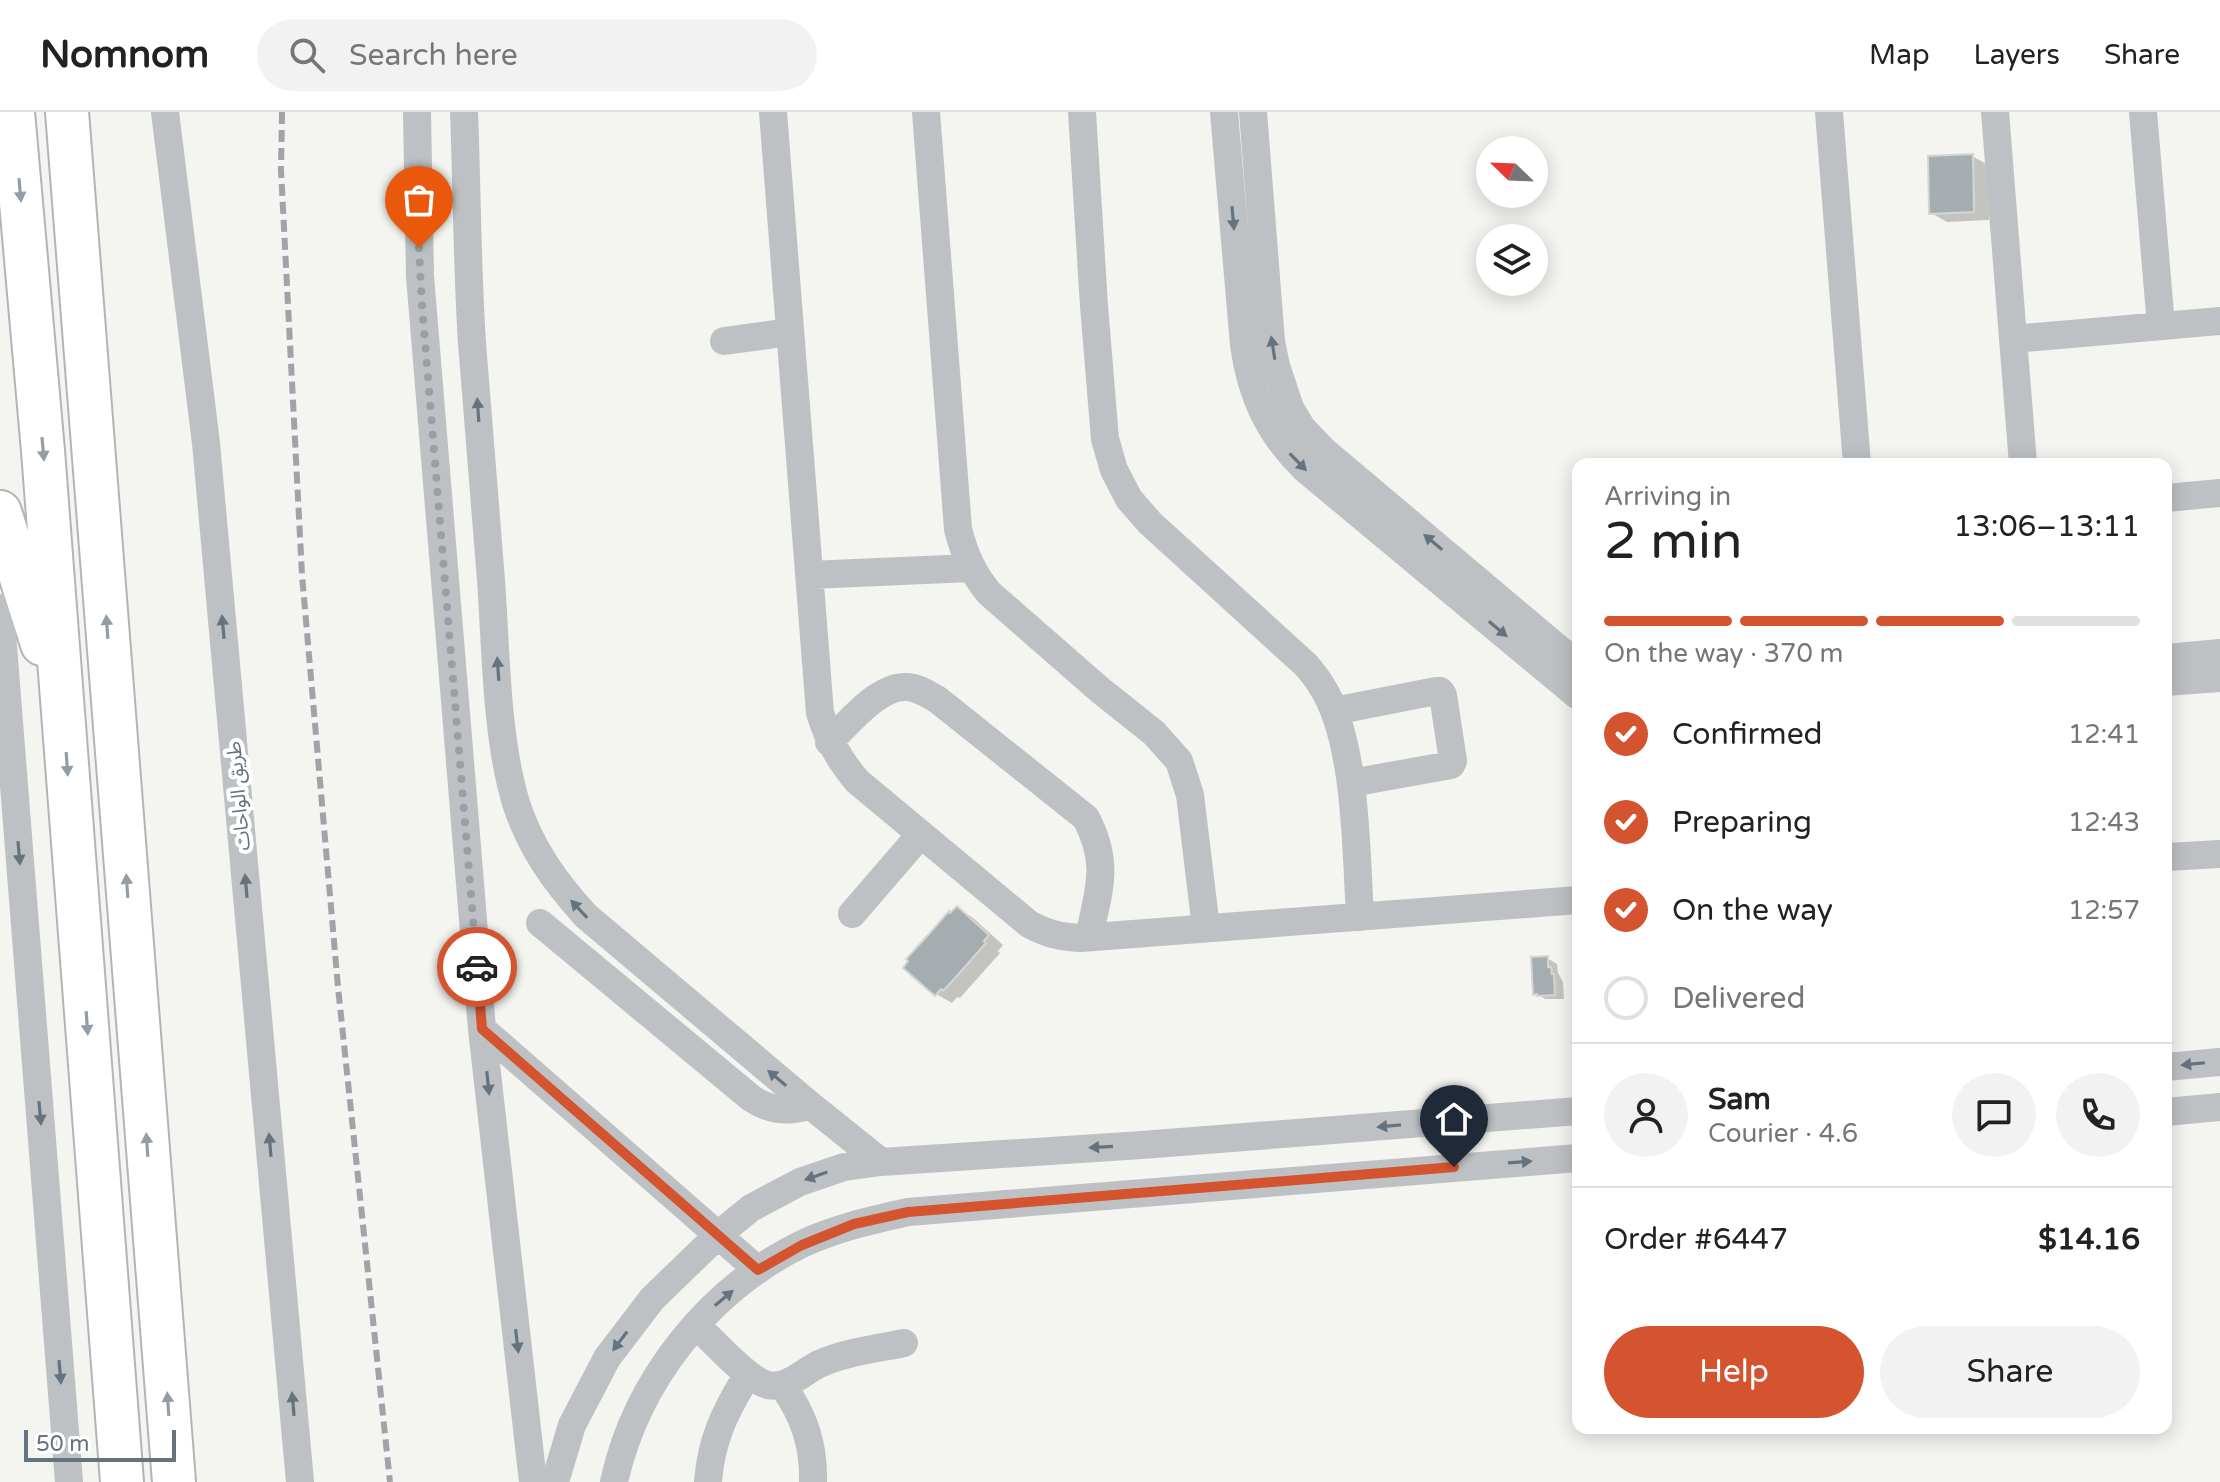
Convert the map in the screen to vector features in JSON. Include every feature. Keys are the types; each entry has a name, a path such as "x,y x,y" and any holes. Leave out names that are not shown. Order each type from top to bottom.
{"highway":[{"path":"13,112 64,714 122,1482"},
{"path":"67,112 174,1482"},
{"path":"0,512 64,714"}],"street":[{"name":"طريق الواحات","path":"165,112 206,443 300,1482"},
{"path":"417,112 420,276 457,734 482,1029 533,1482"},
{"path":"464,112 472,341 503,731 507,772 517,806 539,855 561,888 586,916 881,1162"},
{"path":"773,112 820,713 829,742 841,763 857,781 1029,924 1045,933 1063,937 1572,900"},
{"path":"926,112 958,529 963,549 971,568 989,593 1154,733 1179,761 1190,795 1206,928"},
{"path":"1082,112 1105,439 1114,470 1129,499 1150,523 1306,665 1323,686 1334,711 1351,783 1360,917"},
{"path":"1224,112 1248,374 1267,421 1294,459 1572,652"},
{"path":"1253,112 1271,341 1281,388 1290,408 1302,428 1396,528 1572,690"},
{"path":"1829,112 1857,458"},
{"path":"1995,112 2023,458"},
{"path":"2143,112 2161,326"},
{"path":"1229,171 1257,168"},
{"path":"2013,339 2220,321"},
{"path":"724,341 790,332"},
{"path":"2172,497 2220,493"},
{"path":"809,575 971,568"},
{"path":"0,608 69,1482"},
{"path":"2172,668 2220,653"},
{"path":"2172,671 2220,678"},
{"path":"829,742 874,699 889,689 906,686 938,700 1086,818 1098,846 1102,877 1089,937"},
{"path":"1334,711 1436,691 1443,695 1453,761 1451,765 1351,783"},
{"path":"457,734 503,731"},
{"path":"852,914 921,834"},
{"path":"2172,857 2220,854"},
{"path":"540,923 761,1105 785,1111 810,1105"},
{"path":"482,1029 758,1270"},
{"path":"2172,1066 2220,1062"},
{"path":"2172,1111 2220,1107"},
{"path":"555,1482 572,1425 607,1358 652,1299 718,1235 751,1208 800,1182 844,1167 881,1162 1572,1111"},
{"path":"1142,1145 1146,1192"},
{"path":"623,1480 637,1415 659,1374 696,1325 718,1302 758,1270 802,1245 854,1224 908,1212 1572,1158"},
{"path":"696,1325 748,1374 770,1386 782,1385 841,1355 904,1343"},
{"path":"708,1482 717,1433 730,1403 748,1374"},
{"path":"782,1385 806,1428 813,1482"}],"building":[{"path":"1973,154 1974,212 1929,214 1928,156"},
{"path":"957,906 989,935 984,941 986,943 956,977 935,996 903,968 908,961 906,959"},
{"path":"1548,956 1548,967 1554,974 1555,995 1533,995 1531,957"}],"railway":[{"path":"282,112 281,170 302,575 338,987 390,1482"}],"way so far":[{"path":"419,248 477,967"}],"route":[{"path":"477,967 482,1029 758,1270 802,1245 854,1224 908,1212 1454,1167"}]}
